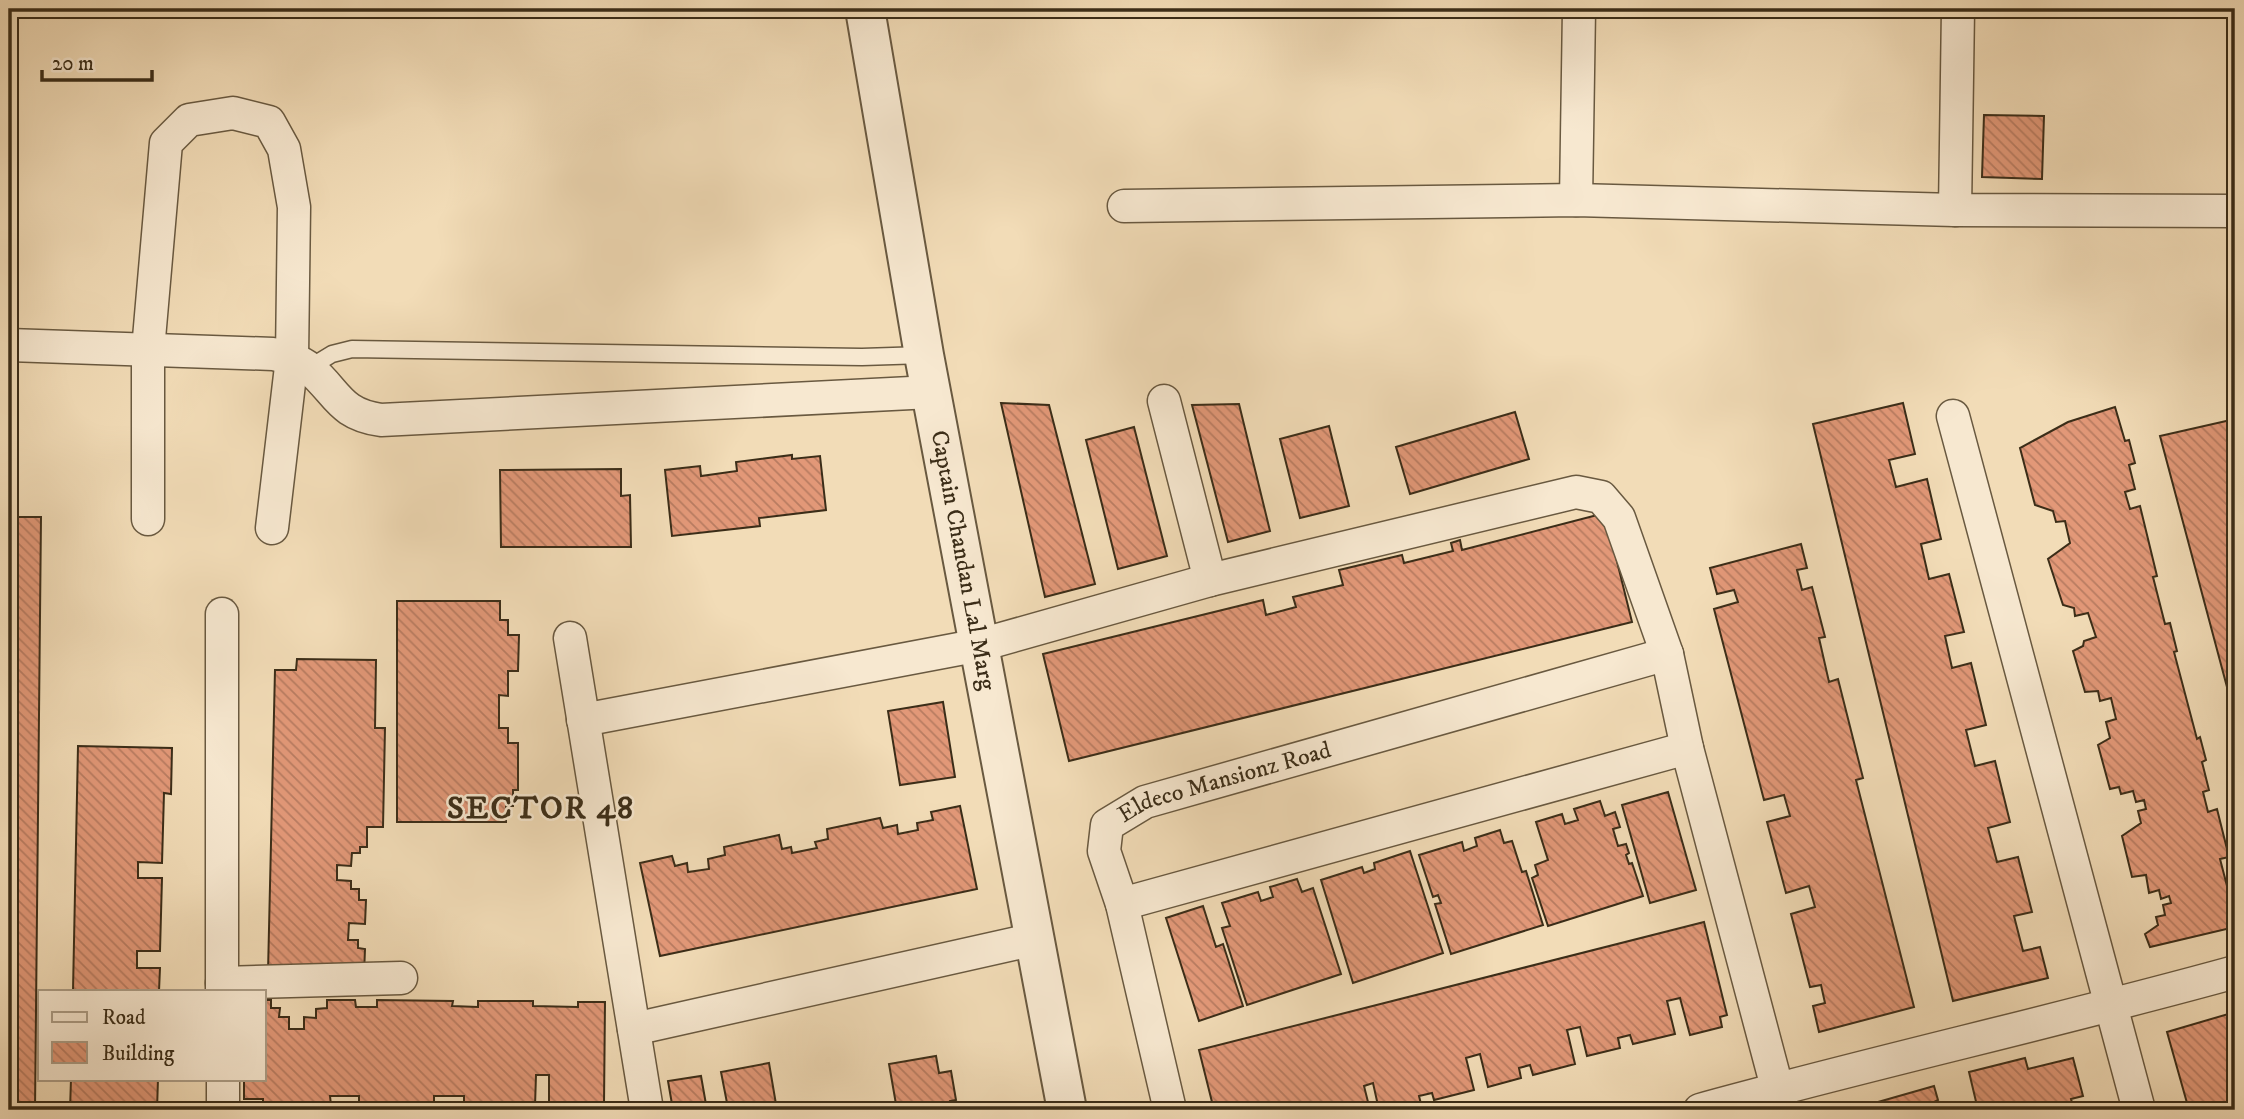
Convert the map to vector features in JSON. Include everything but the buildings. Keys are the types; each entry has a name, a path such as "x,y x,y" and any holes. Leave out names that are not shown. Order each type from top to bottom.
{"street":[{"name":"Captain Chandan Lal Marg","path":"865,9 927,373 1067,1110"},
{"path":"1576,200 1579,9"},
{"path":"1955,210 1958,9"},
{"path":"148,519 148,350 166,142 189,120 233,113 269,122 284,149 294,207 300,363 272,528"},
{"path":"1124,205 1576,200 1955,210 2235,211"},
{"path":"9,345 273,354 300,363 347,409 363,418 381,420 927,373"},
{"path":"1164,401 1210,580"},
{"path":"1953,416 2139,1110"},
{"path":"583,720 980,645 1210,580 1576,492 1601,497 1619,518 1667,654 1687,748 1780,1100"},
{"path":"222,614 222,987 401,978"},
{"path":"570,638 647,1110"},
{"name":"Eldeco Mansionz Road","path":"1122,904 1104,851 1107,825 1145,802 1667,654"},
{"path":"1170,1110 1122,904 1687,748"},
{"path":"634,1029 1035,939"},
{"path":"1700,1110 1780,1100 2235,972"},
{"path":"223,1080 223,1110"}],"lane":[{"path":"300,363 352,349 862,357 927,373"}],"district":[{"name":"SECTOR 48","path":"541,809"}]}
